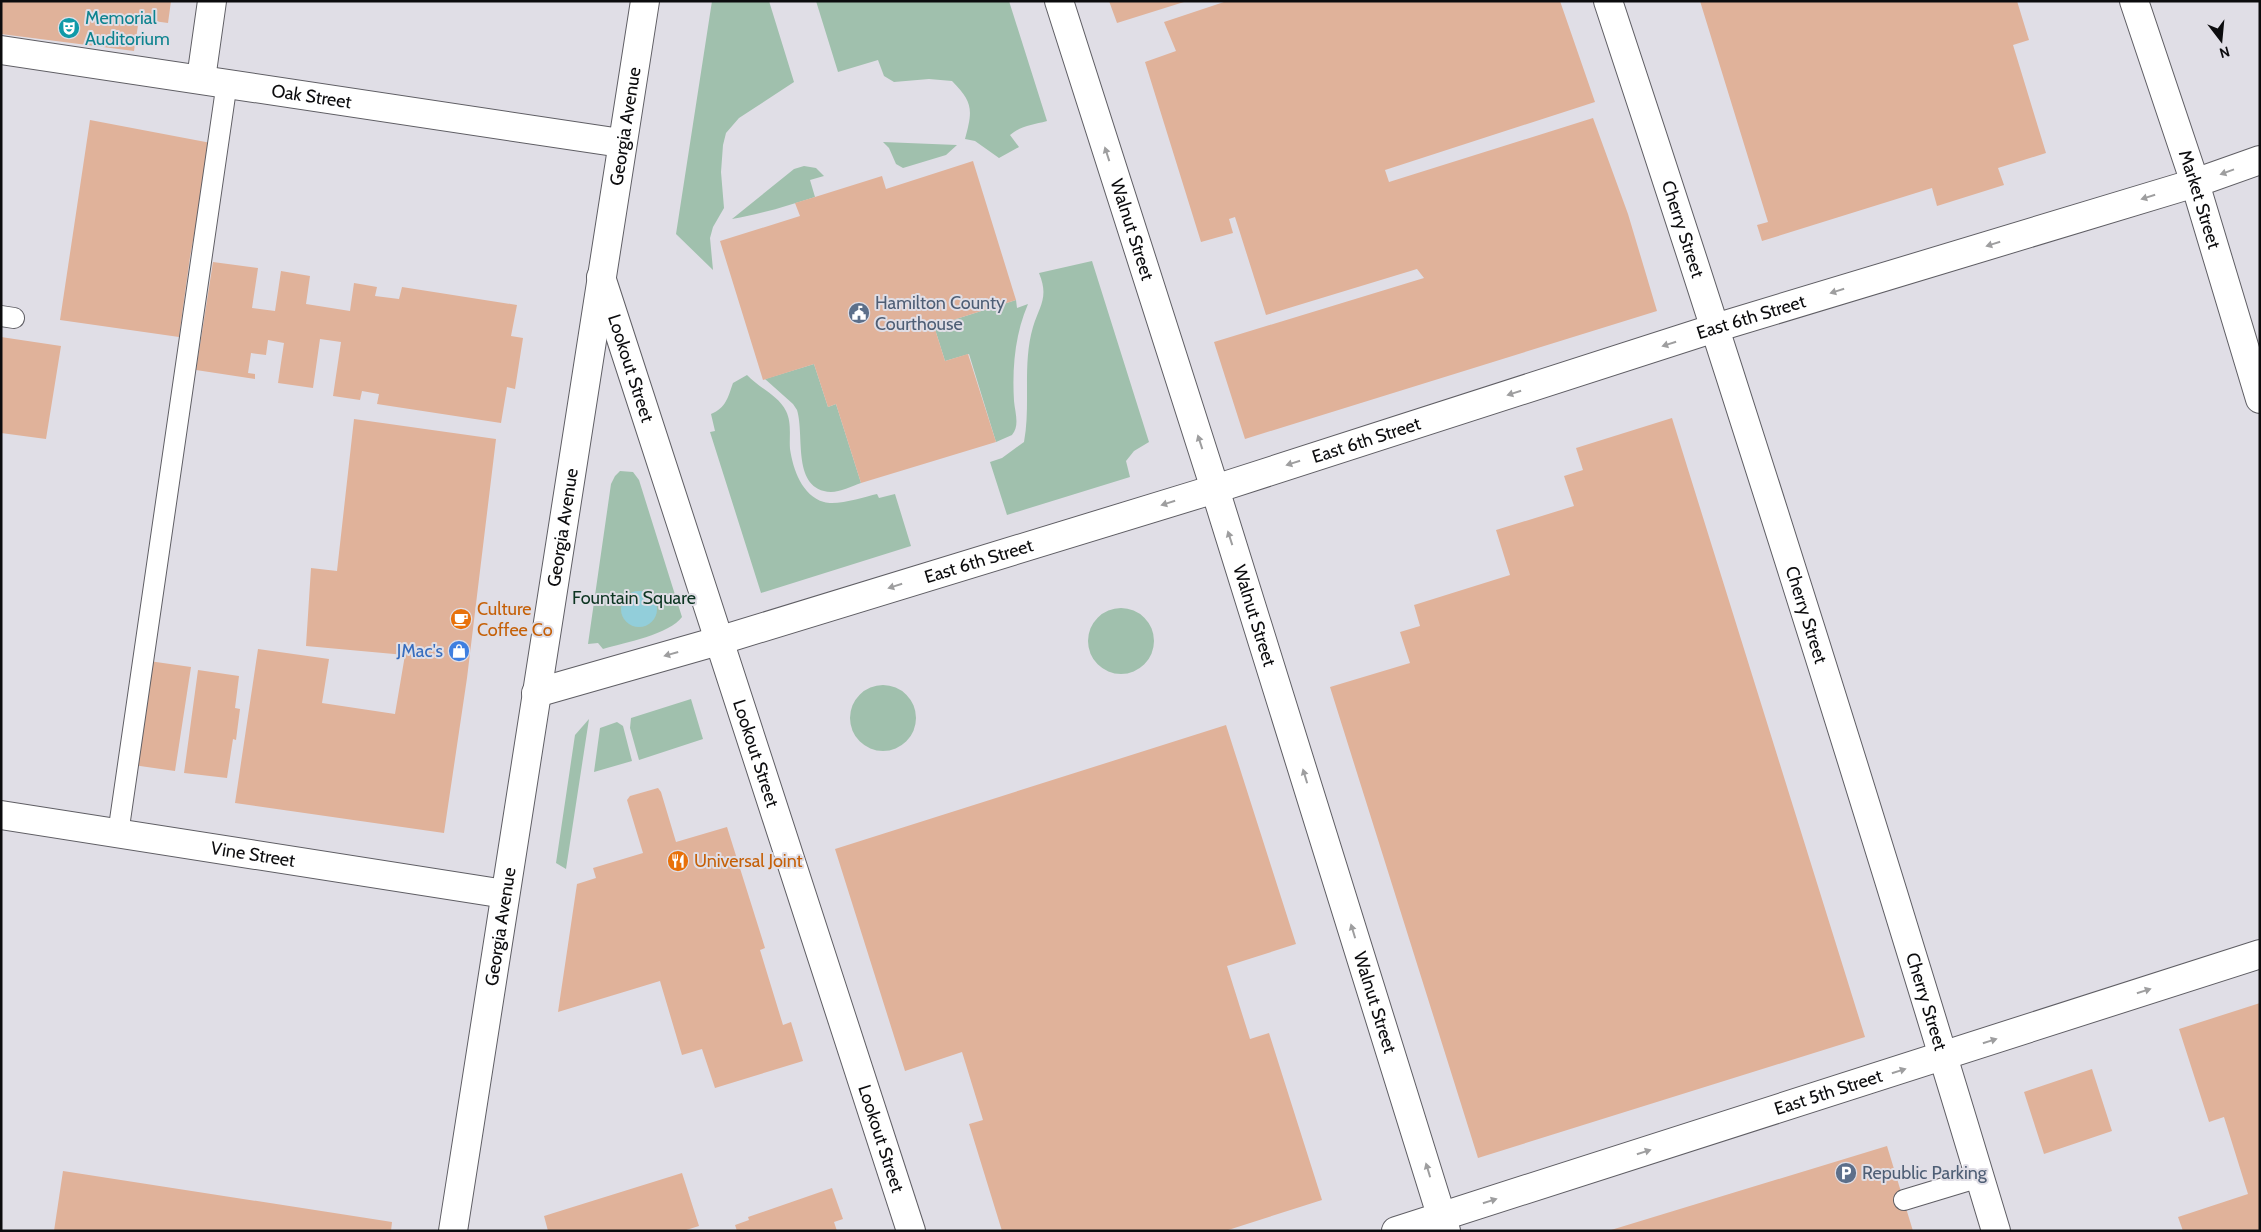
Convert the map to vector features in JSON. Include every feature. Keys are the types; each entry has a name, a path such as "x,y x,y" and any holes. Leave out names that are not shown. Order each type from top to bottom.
{"street":[{"path":"212,1 214,80"},
{"name":"Georgia Avenue","path":"453,1231 600,277 645,1"},
{"name":"Walnut Street","path":"1059,1 1215,489 1445,1224"},
{"name":"Cherry Street","path":"1608,1 1715,328 1944,1057 1996,1231"},
{"name":"Market Street","path":"2134,1 2195,184 2260,399"},
{"name":"Oak Street","path":"1,50 214,80 621,143"},
{"name":"East 6th Street","path":"536,693 718,641 1215,489 1715,328 2195,184 2260,160"},
{"name":"Lookout Street","path":"600,277 911,1231"},
{"name":"Vine Street","path":"1,815 505,894"},
{"name":"East 5th Street","path":"1396,1231 1445,1224 1944,1057 2260,954"}],"lane":[{"path":"118,834 214,80"},
{"path":"1904,1200 1980,1177"}],"green space":[{"path":"712,1 769,1 794,82 739,118 726,133 721,172 724,208 713,227 710,238 713,270 676,234"},
{"path":"816,1 1009,1 1047,121 1023,127 1010,135 1019,147 999,158 975,141 965,139 970,113 969,107 964,95 952,81 929,79 894,82 884,76 878,60 838,72"},
{"path":"883,142 957,145 946,155 903,168 896,164 889,148"},
{"path":"804,166 816,168 824,176 810,180 815,197 774,210 732,219 794,169"},
{"path":"1092,261 1149,442 1134,451 1126,461 1130,477 1007,515 990,462 1002,458 1024,442 1027,414 1028,355 1033,327 1041,307 1043,295 1042,281 1039,273"},
{"path":"1016,300 1017,308 1028,304 1017,339 1014,364 1013,389 1016,427 1012,435 996,442 969,354 945,361 934,326"},
{"path":"814,364 828,407 836,404 861,483 835,492 818,489 810,482 802,460 797,410 793,404 765,379"},
{"path":"747,375 783,405 789,420 790,449 793,465 804,488 816,499 829,503 851,501 877,494 879,498 895,494 911,546 761,593 710,432 715,431 711,414 723,405 733,383"},
{"name":"Fountain Square","path":"620,471 633,472 639,480 682,617 676,623 657,633 603,649 598,643 588,644 611,484"},
{"path":"1115,608 1127,608 1139,613 1149,623 1154,635 1152,654 1139,669 1127,674 1115,674 1103,669 1093,659 1088,647 1088,635 1093,623 1103,613"},
{"path":"883,685 896,687 911,700 914,705 916,718 914,731 901,746 896,749 883,751 870,749 855,736 852,731 850,718 852,705 865,690 870,687"},
{"path":"691,699 703,739 639,760 630,728 631,718"},
{"path":"589,719 566,869 556,863 575,735"},
{"path":"617,722 623,726 632,761 594,772 600,728"}],"water":[{"path":"639,591 646,592 652,596 656,602 656,616 652,622 646,626 639,627 632,626 626,622 622,616 621,609 622,602 626,596 632,592"}],"building":[{"name":"Memorial Auditorium","path":"1,1 171,1 168,23 139,19 134,51 1,34"},
{"path":"1109,1 1184,1 1184,2 1117,23"},
{"path":"1227,1 1560,1 1595,102 1385,170 1389,182 1593,118 1628,214 1657,311 1245,439 1214,342 1424,278 1417,269 1266,315 1235,217 1229,219 1233,233 1201,242 1145,62 1176,51 1164,22"},
{"path":"1700,1 2017,1 2029,40 2013,45 2046,153 1998,168 2004,185 1937,206 1932,188 1762,241 1757,225 1768,222"},
{"path":"90,120 211,143 190,257 179,337 60,320"},
{"name":"Hamilton County Courthouse","path":"973,161 1016,300 934,326 945,361 968,354 996,442 861,483 836,404 828,407 814,364 763,380 720,241 800,216 795,203 882,176 886,189"},
{"path":"213,262 258,268 252,308 275,311 281,271 310,276 306,304 350,311 354,283 377,287 375,296 399,299 402,287 517,305 511,336 523,338 515,389 507,387 501,423 377,404 379,394 362,391 360,400 333,396 341,342 320,339 313,388 278,383 284,343 268,340 266,355 251,353 248,373 255,374 255,379 196,370"},
{"path":"1,337 61,346 46,439 1,433"},
{"path":"1672,418 1865,1037 1478,1158 1330,687 1410,663 1400,632 1420,626 1414,605 1510,575 1496,530 1574,506 1564,476 1583,470 1576,448"},
{"path":"354,419 496,439 467,678 444,833 235,803 258,649 329,659 322,703 395,714 405,655 306,646 311,568 337,571"},
{"path":"149,661 191,667 175,771 133,765"},
{"path":"198,670 239,676 235,708 240,709 236,740 233,739 227,778 184,773"},
{"path":"1226,725 1296,944 1227,966 1250,1039 1269,1033 1322,1200 1225,1231 1002,1231 969,1124 983,1120 962,1052 905,1071 835,849"},
{"path":"658,788 661,792 676,842 727,827 765,948 760,950 783,1025 791,1022 803,1061 715,1088 702,1049 682,1055 660,981 558,1012 577,884 596,878 593,868 643,853 627,800 630,796"},
{"path":"2260,1003 2260,1231 2183,1231 2178,1217 2248,1194 2224,1117 2209,1122 2179,1029"},
{"path":"2092,1069 2112,1131 2044,1154 2024,1092"},
{"name":"Republic Parking","path":"1887,1146 1913,1231 1611,1231 1611,1230"},
{"path":"63,1171 392,1222 391,1231 54,1231"},
{"path":"682,1173 699,1226 683,1231 548,1231 544,1216"},
{"path":"832,1188 843,1219 834,1222 837,1231 737,1231 735,1225 749,1220 748,1217"}],"place":[{"name":"Memorial Auditorium","path":"69,28"},
{"name":"Hamilton County Courthouse","path":"859,313"},
{"name":"Culture Coffee Co","path":"461,619"},
{"name":"JMac's","path":"459,651"},
{"name":"Universal Joint","path":"678,861"},
{"name":"Republic Parking","path":"1846,1173"}]}
